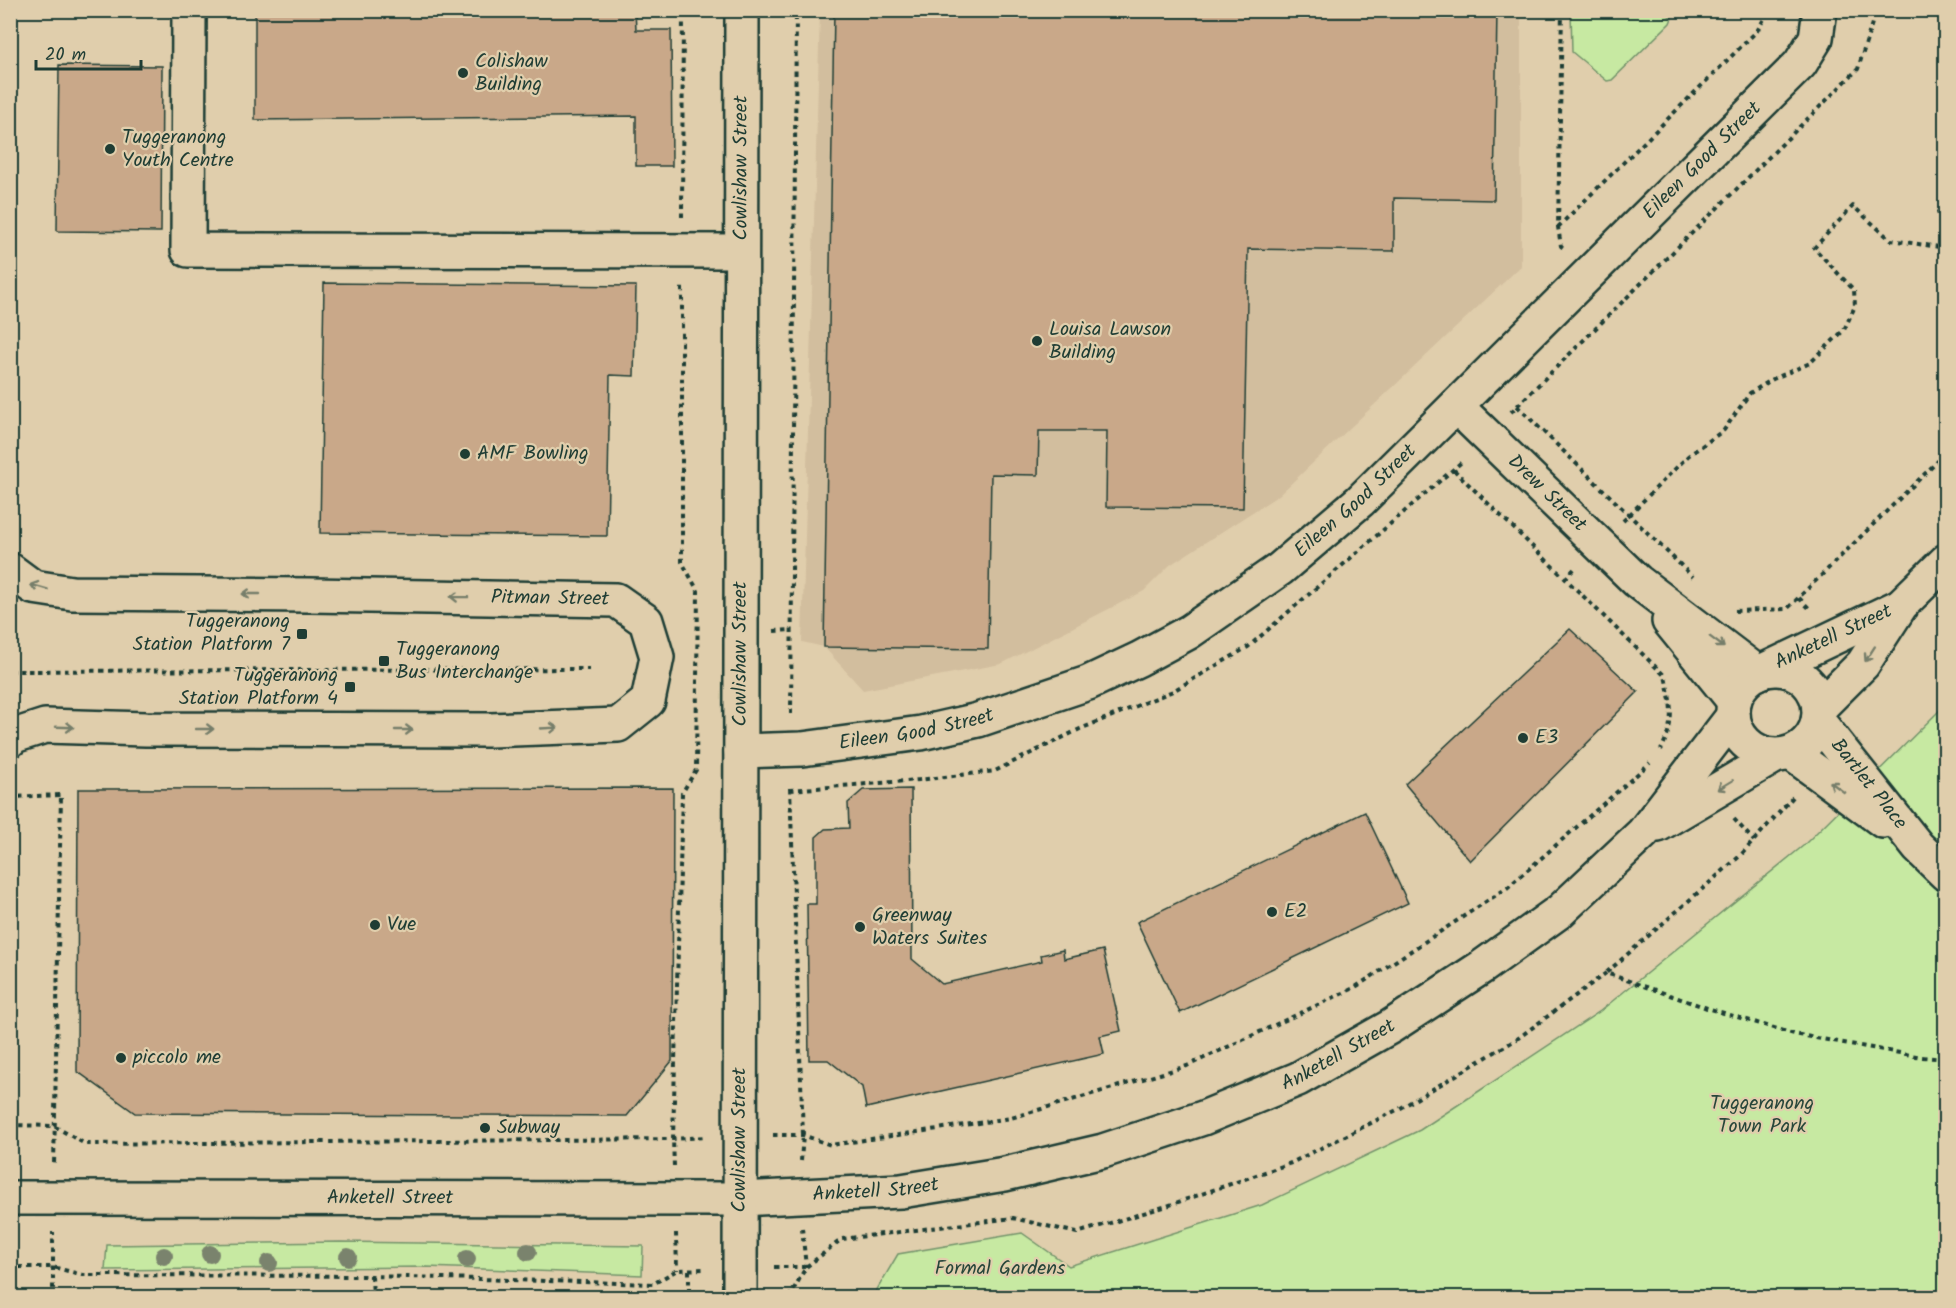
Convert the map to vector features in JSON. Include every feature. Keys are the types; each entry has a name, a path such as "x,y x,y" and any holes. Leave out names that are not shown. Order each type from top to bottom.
{"street":[{"path":"189,10 188,250 741,251"},
{"name":"Cowlishaw Street","path":"740,1298 742,10"},
{"name":"Eileen Good Street","path":"741,751 791,749 921,733 978,720 1088,682 1139,659 1189,632 1280,569 1360,501 1800,63 1816,38 1820,10"},
{"name":"Drew Street","path":"1455,406 1637,581 1762,671"},
{"name":"Anketell Street","path":"1819,715 1863,664 1901,605 1946,561"},
{"name":"Pitman Street","path":"10,570 33,587 72,593 298,594 616,600 646,621 657,657 648,701 618,724 490,730 158,729 45,726 14,736 10,740"},
{"name":"Drew Street","path":"1637,581 1733,709"},
{"name":"Anketell Street","path":"1762,671 1901,605"},
{"path":"1781,669 1795,673 1807,681 1816,694 1819,715 1814,735 1804,746 1783,754 1762,754 1742,740 1736,728 1733,709 1743,684 1762,671 1781,669"},
{"name":"Anketell Street","path":"10,1198 740,1199 901,1191 1005,1174 1103,1151 1203,1118 1298,1079 1390,1027 1482,967 1560,911 1643,833 1733,709"},
{"name":"Bartlet Place","path":"1819,715 1918,847"},
{"name":"Anketell Street","path":"1643,833 1783,754"},
{"name":"Bartlet Place","path":"1783,754 1821,776 1918,847 1946,874"}],"path":[{"path":"682,250 683,10"},
{"path":"796,10 790,790 803,1135 831,1145 1011,1118 1187,1066 1354,988 1507,888 1654,759"},
{"path":"1562,10 1558,227 1561,246 1592,271"},
{"path":"1558,227 1758,31 1767,14 1765,10"},
{"path":"1946,204 1938,212 1946,238"},
{"path":"1565,579 1688,456 1724,430 1750,393 1810,363 1844,330 1855,306 1854,290 1815,248 1853,206 1891,240 1946,248"},
{"path":"1517,405 1695,579"},
{"path":"1728,611 1787,609 1946,453"},
{"path":"1939,459 1946,466"},
{"path":"1454,470 1665,676 1672,716 1670,728 1660,750"},
{"path":"1938,490 1946,483"},
{"path":"10,671 589,669"},
{"path":"789,1298 806,1267 842,1239 1013,1218 1077,1233 1167,1206 1292,1163 1399,1109 1517,1039 1606,973 1642,944 1740,856 1796,793 1821,776"},
{"path":"10,797 61,795 54,1126"},
{"path":"1606,973 1794,1035 1946,1059"},
{"path":"10,1125 54,1126 85,1144 673,1139"},
{"path":"10,1267 53,1267 83,1275 372,1276 653,1284 677,1270"},
{"path":"53,1267 53,1298"},
{"path":"689,1270 689,1298"},
{"path":"372,1276 373,1298"}],"shaded area":[{"name":"Louisa Lawson Building","path":"820,11 1521,11 1521,266 1279,495 1170,565 1144,591 1001,664 863,690 824,647 802,642"}],"green space":[{"path":"1571,11 1662,11 1672,18 1670,23 1612,80 1607,81 1572,52"},
{"name":"Tuggeranong Town Park","path":"1945,705 1945,1297 872,1298 898,1254 1022,1233 1069,1266 1262,1205 1420,1130 1599,1012 1803,846"},
{"path":"340,1242 643,1246 642,1275 426,1267 105,1270 107,1245"}],"building":[{"name":"Colishaw Building","path":"255,10 635,10 636,30 671,30 672,166 636,166 636,116 255,120"},
{"name":"Louisa Lawson Building","path":"834,10 1497,10 1494,200 1394,198 1394,251 1248,249 1243,508 1106,507 1107,431 1039,431 1038,475 991,474 988,649 824,647"},
{"name":"Tuggeranong Youth Centre","path":"59,65 162,66 161,232 57,231"},
{"name":"AMF Bowling","path":"324,283 636,286 634,376 610,375 607,536 320,533"},
{"name":"E3","path":"1570,629 1638,692 1470,861 1405,784"},
{"name":"Vue","path":"673,788 672,1061 627,1116 135,1113 77,1071 78,789"},
{"name":"Greenway Waters Suites","path":"911,789 912,959 942,984 1042,961 1041,955 1063,950 1064,959 1103,950 1121,1031 1100,1036 1104,1054 866,1108 862,1087 828,1060 809,1060 807,904 816,904 816,837 825,829 849,828 848,803 863,790"},
{"name":"E2","path":"1365,812 1408,903 1180,1013 1137,922"}],"place":[{"name":"Colishaw Building","path":"463,73"},
{"name":"Tuggeranong Youth Centre","path":"110,149"},
{"name":"Louisa Lawson Building","path":"1037,341"},
{"name":"AMF Bowling","path":"465,454"},
{"name":"Tuggeranong Station Platform 7","path":"302,634"},
{"name":"Tuggeranong Bus Interchange","path":"384,661"},
{"name":"Tuggeranong Station Platform 4","path":"350,687"},
{"name":"E3","path":"1523,738"},
{"name":"E2","path":"1272,912"},
{"name":"Vue","path":"375,925"},
{"name":"Greenway Waters Suites","path":"860,927"},
{"name":"piccolo me","path":"121,1058"},
{"name":"Subway","path":"485,1128"}],"park label":[{"name":"Formal Gardens","path":"1000,1269"}]}
